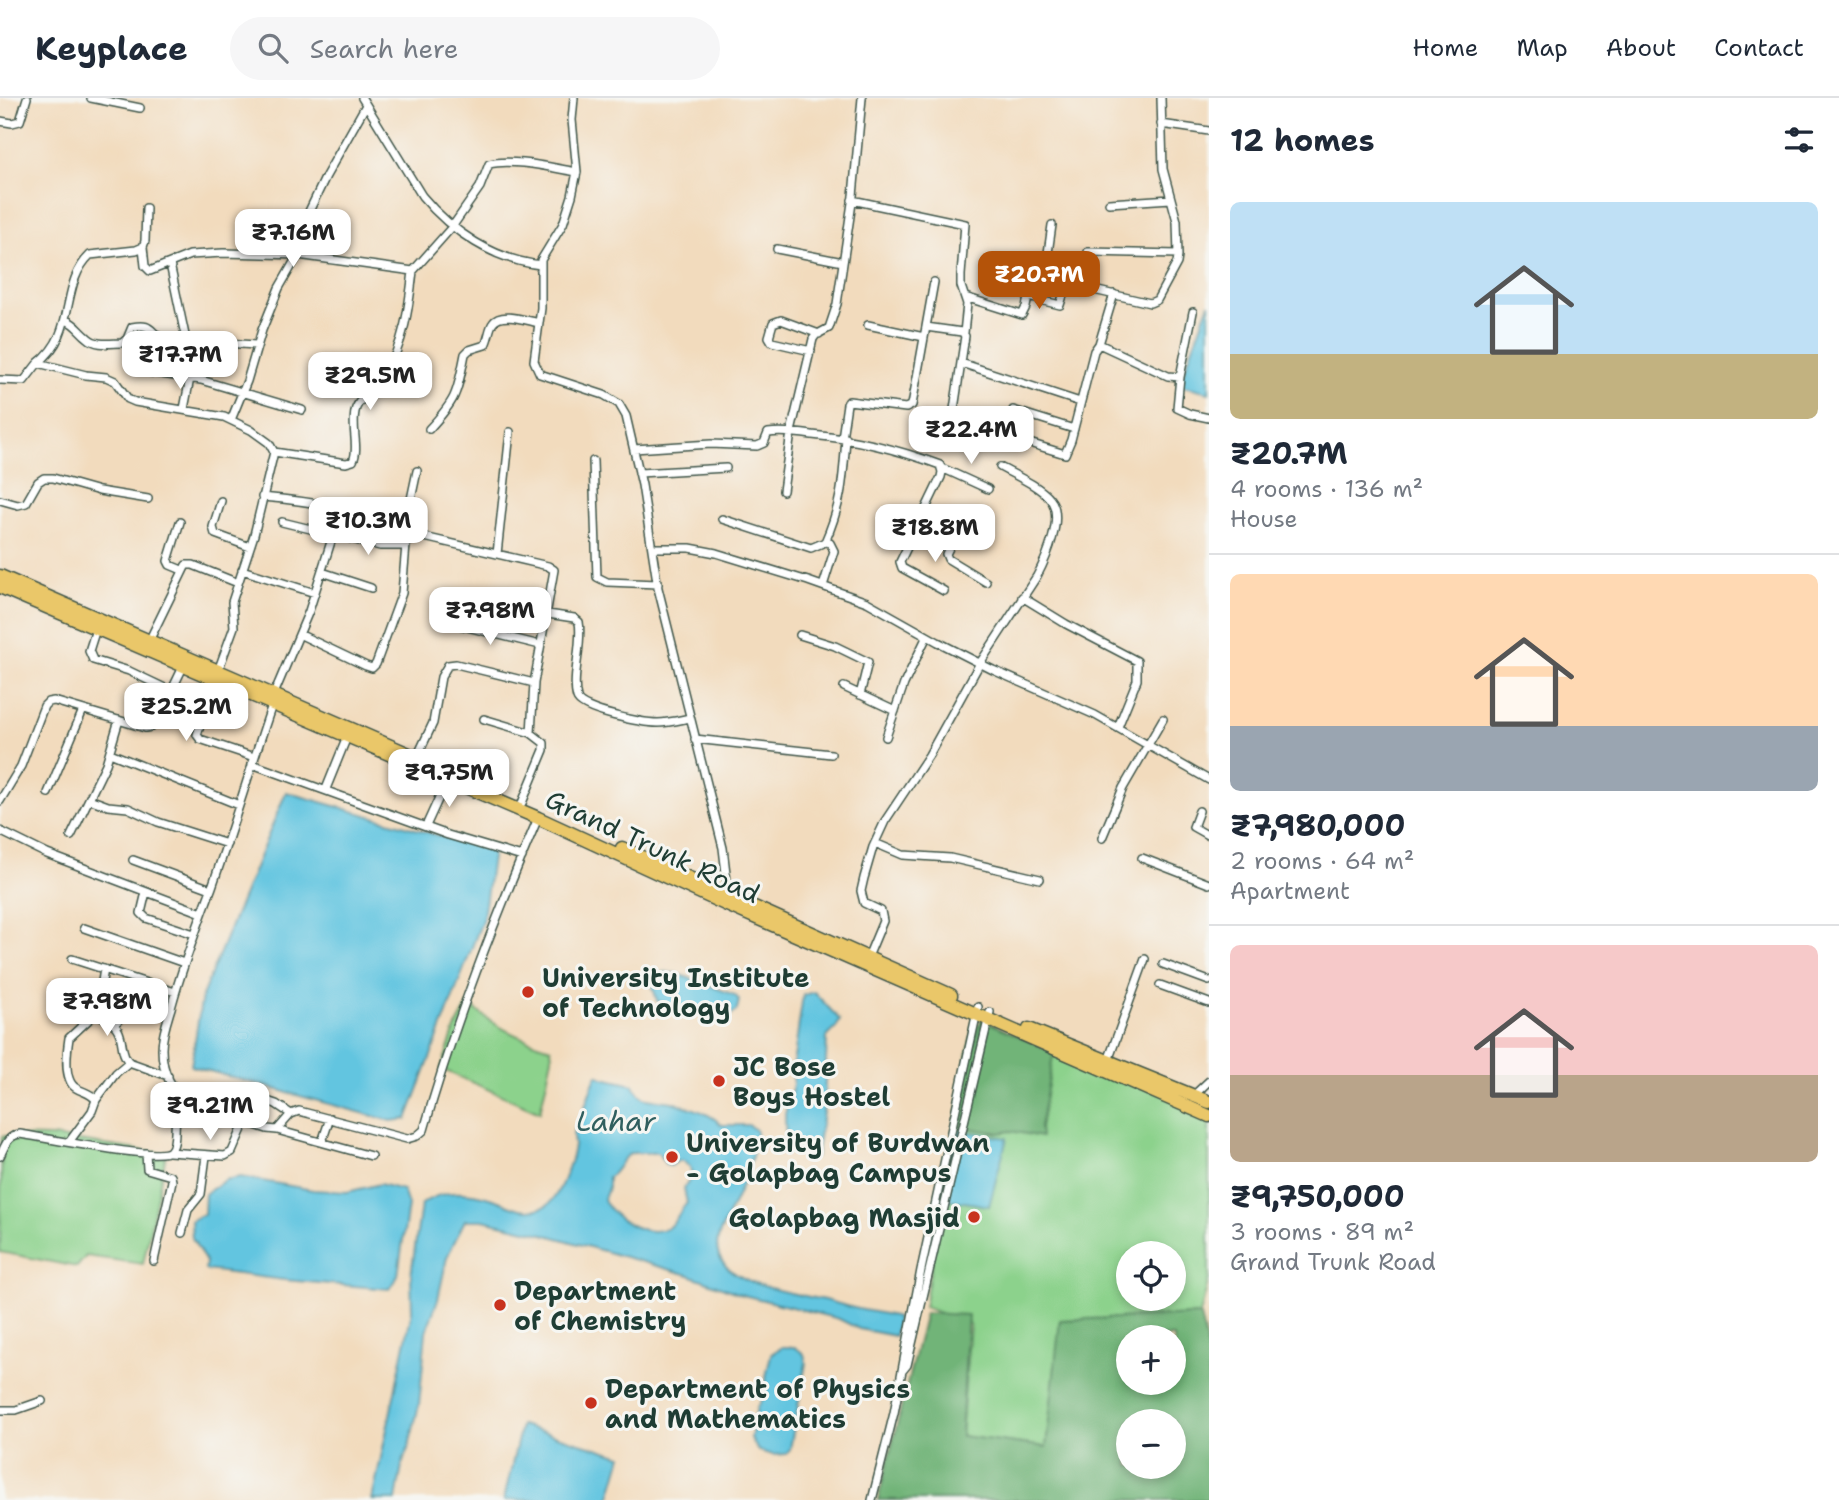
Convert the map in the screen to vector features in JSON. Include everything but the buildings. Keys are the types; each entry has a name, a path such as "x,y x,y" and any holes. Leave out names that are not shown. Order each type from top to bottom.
{"main road":[{"name":"Grand Trunk Road","path":"0,576 149,641 273,700 418,757 522,803 728,901 868,957 983,1014 1209,1102"},
{"name":"Grand Trunk Road","path":"0,587 183,667 216,675"},
{"name":"Grand Trunk Road","path":"273,700 347,737 728,901 1209,1116"}],"street":[{"path":"0,121 20,121 27,98"},
{"path":"91,98 140,108"},
{"path":"574,98 572,120 577,172 563,224 542,255 539,323 534,361 540,374 604,395 619,404 626,416 639,473 658,584 723,848 728,901"},
{"path":"783,491 791,432 813,340 829,328 837,304 852,201 862,98"},
{"path":"1028,297 1060,305 1066,286 1072,285 1155,302 1177,263 1178,254 1177,221 1163,169 1161,98"},
{"path":"364,101 422,196 452,227 503,257 521,263 541,265"},
{"path":"232,420 256,345 279,288 298,255 298,237 302,226 364,101"},
{"path":"1161,124 1209,131"},
{"path":"275,452 346,463 353,461 356,454 353,435 355,410 359,401 383,378 395,357 406,320 413,271 452,227 480,187 489,164 531,164 577,172"},
{"path":"1109,203 1171,199"},
{"path":"852,201 965,225 961,275 967,313 953,416 958,423 1065,454 1094,351 1114,294"},
{"path":"146,208 143,247 146,269 157,270 190,255 205,253 298,255 413,271"},
{"path":"965,297 1019,315 1024,313 1034,268 1045,264 1047,260 1052,225"},
{"path":"0,380 24,381 38,363 50,354 58,342 66,320 76,280 90,254 143,247"},
{"path":"777,249 843,262"},
{"path":"1088,252 1178,254"},
{"path":"170,264 186,340"},
{"path":"825,542 842,495 847,404 849,401 906,408 912,405 934,282"},
{"path":"1193,312 1180,377 1177,408 1209,418"},
{"path":"429,429 456,396 465,354 468,350 485,345 492,324 497,319 505,317 539,323"},
{"path":"66,320 95,342 122,343 132,327 139,326 150,327 162,339 256,345"},
{"path":"811,351 772,342 769,337 773,323 781,320 819,334"},
{"path":"868,325 924,337"},
{"path":"926,327 964,333"},
{"path":"1098,344 1168,376 1180,377"},
{"path":"139,360 149,372 190,378 302,410"},
{"path":"38,363 106,377 114,381 128,398 135,402 232,420 270,443 275,452 250,547 232,602 234,627 197,735 200,739 426,826 522,857"},
{"path":"961,363 1080,402"},
{"path":"184,409 190,378"},
{"path":"1013,410 1074,429"},
{"path":"497,554 510,432"},
{"path":"634,449 711,444 757,446 764,443 768,433 791,432 844,438 894,449 940,465 988,489"},
{"path":"593,461 597,577 607,582 658,584"},
{"path":"868,957 883,921 881,911 864,903 862,898 864,878 875,843 898,800 929,755 980,663 1040,569 1054,530 1054,505 1045,494 1000,467"},
{"path":"639,473 726,468"},
{"path":"942,468 941,477 904,550 900,565 944,591"},
{"path":"400,524 410,504 417,471"},
{"path":"0,500 18,505 26,503 38,482 44,478 148,499"},
{"path":"262,496 305,500 342,508 400,524 407,533 548,566 554,570 534,683 531,733"},
{"path":"221,501 213,527 215,534 250,547"},
{"path":"342,508 301,635 273,700 227,845 184,963 162,1048 168,1076 181,1097 190,1104 267,1129 277,1129 371,1156"},
{"path":"921,514 952,533 952,542 946,554 948,559 986,582"},
{"path":"722,519 811,548 825,542 830,543 834,551 823,586"},
{"path":"180,522 168,561 170,565 182,570"},
{"path":"282,522 380,546 404,546"},
{"path":"301,635 366,666 372,667 376,664 402,593 407,533"},
{"path":"652,548 690,548 716,552 867,602 980,663 1061,698 1118,727 1209,780"},
{"path":"149,641 186,565 193,565 238,583"},
{"path":"242,570 315,593"},
{"path":"322,572 371,588"},
{"path":"1022,597 1066,624 1137,661 1136,680 1118,727"},
{"path":"548,614 575,618 579,622 581,632 576,688 580,704 593,710 646,722 663,723 690,718"},
{"path":"447,622 540,645"},
{"path":"96,629 89,651 93,660 129,671 171,691"},
{"path":"800,635 835,646 868,662 860,695"},
{"path":"886,737 904,684 927,636"},
{"path":"418,757 433,723 441,677 448,665 456,664 534,683"},
{"path":"0,801 22,766 44,706 48,702 54,701 145,728 151,727 156,723 183,667"},
{"path":"844,687 895,711"},
{"path":"48,793 83,710"},
{"path":"484,719 531,733 544,743 544,750 522,803"},
{"path":"1102,838 1123,788 1163,719"},
{"path":"71,836 110,753 119,720"},
{"path":"326,789 347,737"},
{"path":"695,738 831,754"},
{"path":"110,753 239,805"},
{"path":"0,780 9,784"},
{"path":"426,826 447,780"},
{"path":"89,799 108,806 128,808 158,822 227,845"},
{"path":"1199,811 1193,827 1209,836"},
{"path":"277,1129 291,1114 299,1111 407,1139 424,1130 441,1069 483,950 538,818"},
{"path":"0,831 47,854 202,913"},
{"path":"875,843 903,855 950,858 1040,880"},
{"path":"1142,858 1209,884"},
{"path":"133,860 211,889"},
{"path":"146,892 141,913 146,918 194,934"},
{"path":"84,928 184,963"},
{"path":"72,959 175,992"},
{"path":"1108,1061 1145,959"},
{"path":"1163,964 1209,981"},
{"path":"104,969 97,1012 115,1025 120,1033 125,1058 129,1062 168,1076"},
{"path":"115,1025 137,980"},
{"path":"1160,985 1209,1003"},
{"path":"96,1100 92,1094 75,1088 71,1083 68,1048 73,1033 97,1012"},
{"path":"872,1500 903,1370 908,1365 925,1271 983,1014"},
{"path":"925,1271 983,1014"},
{"path":"69,1142 116,1073 129,1062"},
{"path":"1195,1095 1209,1081"},
{"path":"234,1090 276,1104 291,1114"},
{"path":"169,1152 176,1121 190,1104"},
{"path":"322,1142 330,1118"},
{"path":"0,1156 8,1139 14,1135 146,1153 225,1156 232,1152 245,1122"},
{"path":"146,1153 147,1169 168,1174 172,1181 154,1261"},
{"path":"182,1233 188,1210 201,1194 206,1156"},
{"path":"0,1410 16,1410 42,1401"}],"green space":[{"path":"468,1005 508,1031 551,1048 552,1058 540,1112 441,1069 455,1029"},
{"path":"981,1019 1054,1052 1040,1127 1041,1137 1011,1131 999,1133 962,1127 960,1124 964,1082"},
{"path":"973,1024 1209,1110 1209,1278 1200,1315 1061,1320 1046,1447 961,1436 970,1324 924,1307"},
{"path":"2,1136 52,1137 166,1154 143,1264 86,1256 77,1267 0,1252"},
{"path":"925,1313 968,1315 961,1436 1046,1447 1060,1320 1200,1315 1209,1356 1209,1500 878,1500"}],"water":[{"path":"1209,303 1209,392 1179,385"},
{"path":"286,792 493,851 483,918 407,1119 391,1121 191,1066 202,996"},
{"path":"664,972 678,974 735,995 739,1000 737,1010 727,1019 718,1018 657,1001 652,984 657,975"},
{"path":"814,992 840,1020 827,1037 824,1106 816,1157 786,1152 785,1114 793,1085 793,1065 803,995"},
{"name":"Lahar","path":"597,1075 633,1085 644,1098 692,1108 722,1125 748,1125 756,1130 749,1167 721,1230 717,1247 722,1261 732,1272 765,1287 897,1317 895,1336 859,1329 839,1319 743,1295 689,1275 543,1234 483,1220 465,1220 447,1257 438,1299 426,1332 419,1405 402,1465 396,1500 372,1500 412,1311 411,1275 421,1205 437,1196 455,1193 484,1196 524,1210 549,1204 567,1170 574,1146 573,1132","holes":["658,1153 666,1165 671,1166 683,1161 690,1167 692,1175 684,1189 687,1203 673,1223 667,1228 649,1230 621,1220 604,1199 608,1177 628,1155"]},
{"path":"957,1130 1007,1138 989,1206 940,1198"},
{"path":"240,1177 313,1190 347,1192 380,1184 403,1190 408,1205 398,1275 389,1289 205,1270 206,1262 192,1238 191,1220 204,1214 205,1194 225,1180"},
{"path":"782,1347 795,1347 804,1354 806,1363 790,1449 786,1454 773,1455 758,1451 751,1438 757,1407 767,1393 766,1377 771,1354"},
{"path":"521,1425 622,1456 609,1500 504,1500"}],"place":[{"name":"University Institute of Technology","path":"528,992"},
{"name":"JC Bose Boys Hostel","path":"719,1081"},
{"name":"University of Burdwan - Golapbag Campus","path":"672,1157"},
{"name":"Golapbag Masjid","path":"974,1217"},
{"name":"Department of Chemistry","path":"500,1305"},
{"name":"Department of Physics and Mathematics","path":"591,1403"}]}
